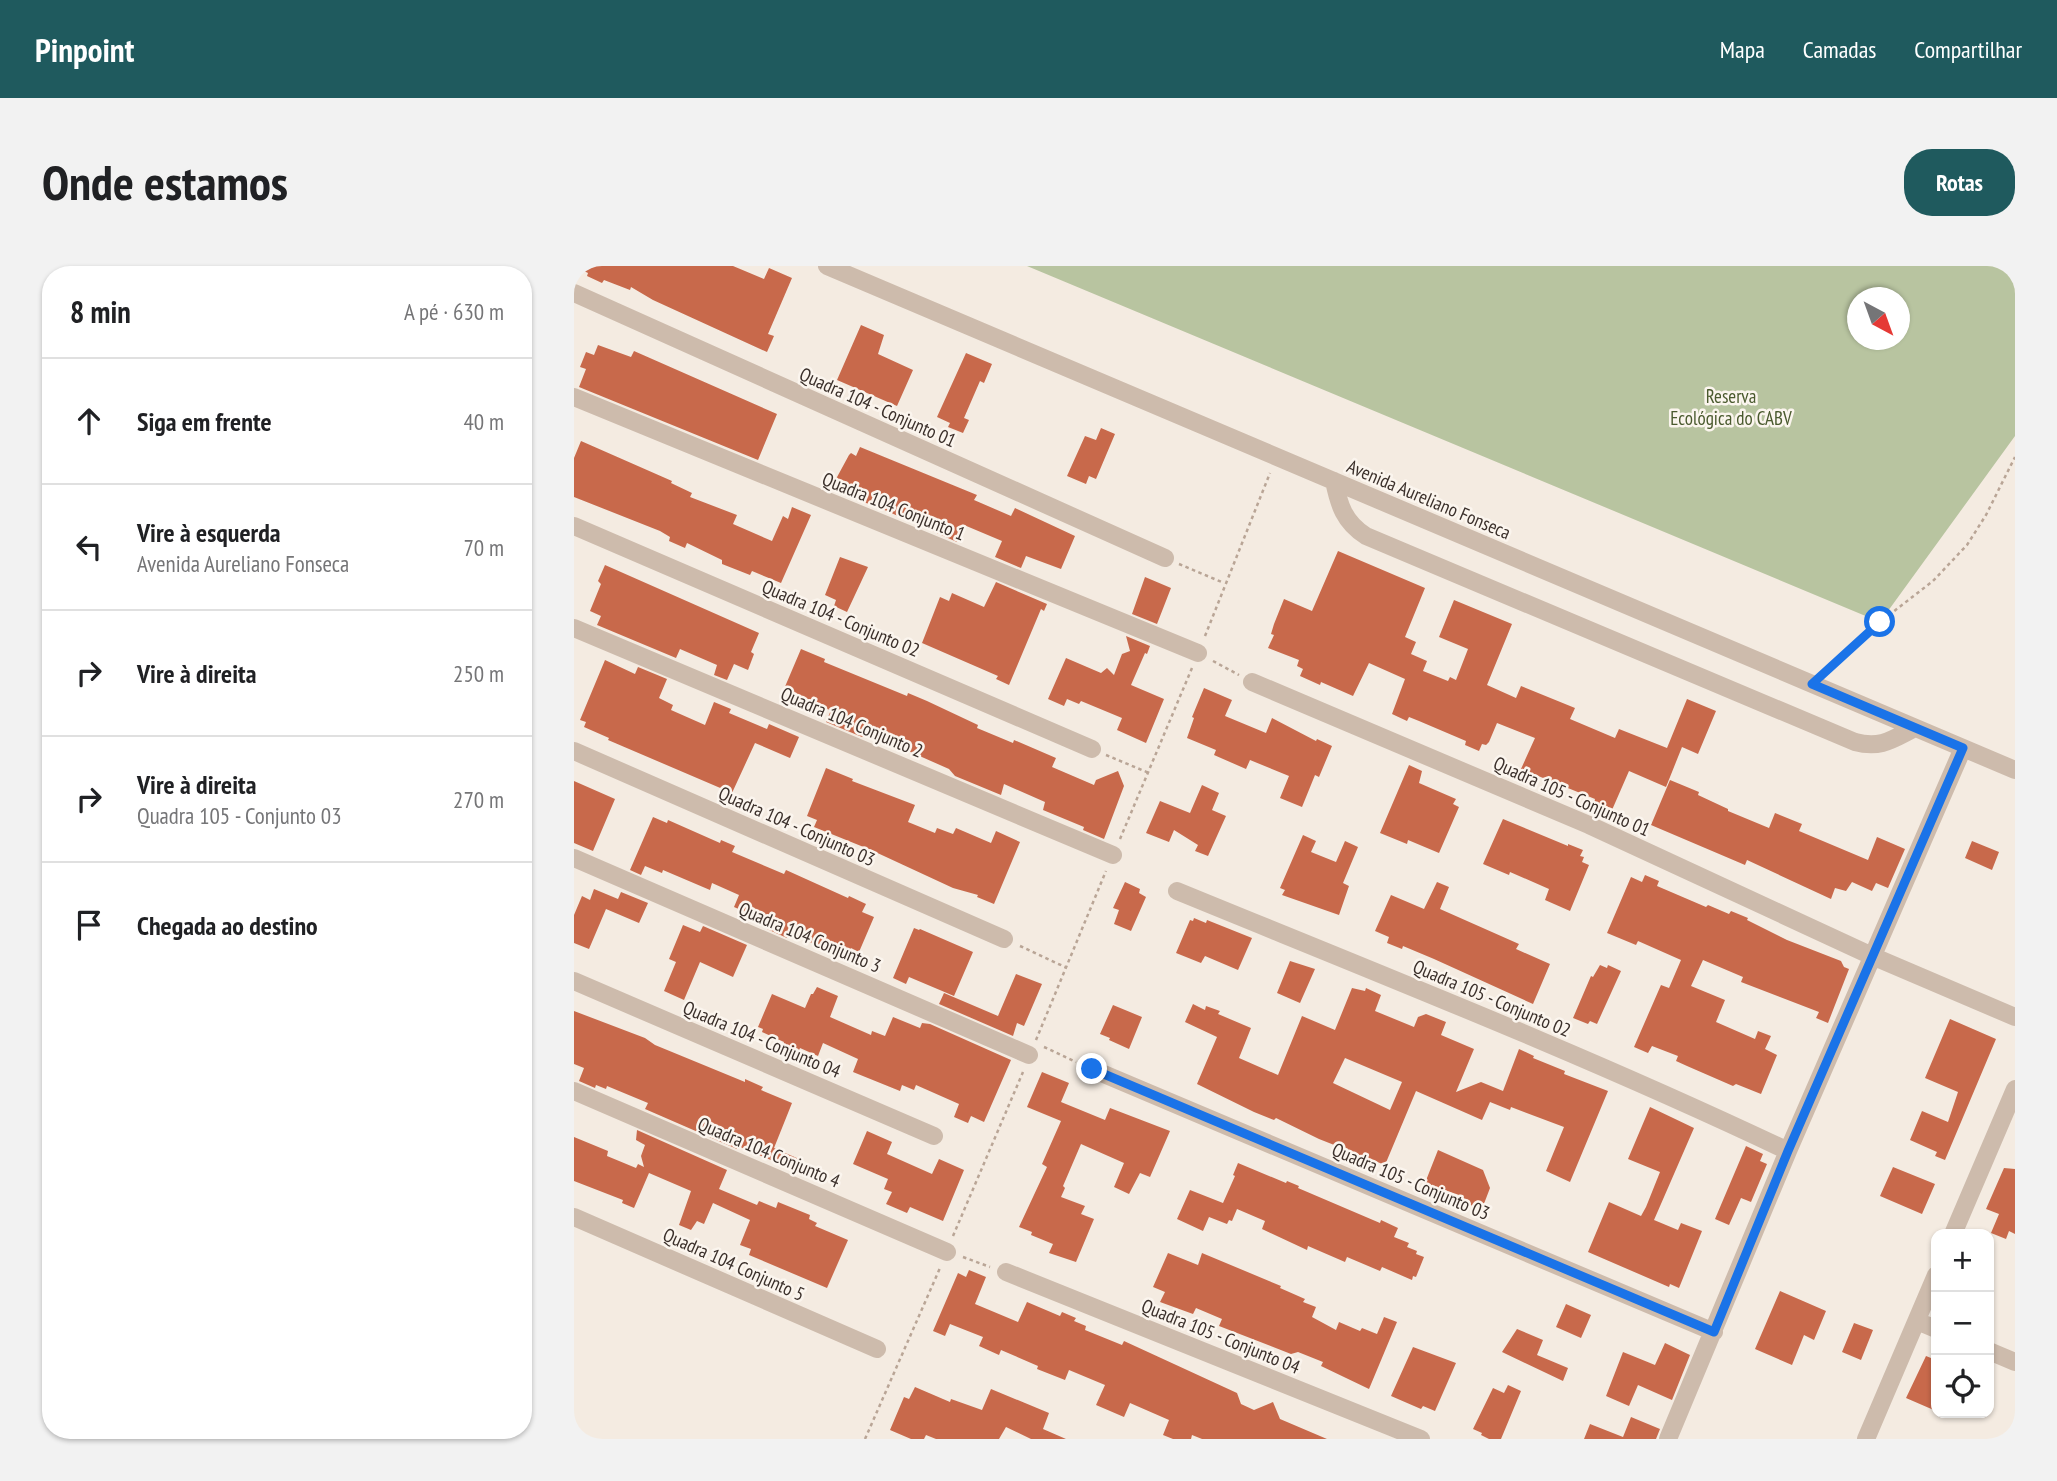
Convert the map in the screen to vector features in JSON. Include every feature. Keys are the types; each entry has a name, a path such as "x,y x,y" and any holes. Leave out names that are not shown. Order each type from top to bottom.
{"street":[{"name":"Avenida Aureliano Fonseca","path":"827,266 2013,768"},
{"name":"Quadra 104 - Conjunto 01","path":"574,293 1165,558"},
{"name":"Quadra 104 Conjunto 1","path":"574,397 1198,653"},
{"path":"1334,481 1339,506 1346,519 1366,536 1855,742 1869,746 1878,745 1915,728"},
{"name":"Quadra 104 - Conjunto 02","path":"574,526 1092,749"},
{"name":"Quadra 104 Conjunto 2","path":"574,628 1113,855"},
{"name":"Quadra 105 - Conjunto 01","path":"1252,682 1589,825 1872,956 2015,1017"},
{"path":"1668,1439 1788,1151 1963,748"},
{"name":"Quadra 104 - Conjunto 03","path":"574,751 1004,939"},
{"name":"Quadra 104 Conjunto 3","path":"574,858 1032,1049"},
{"name":"Quadra 105 - Conjunto 02","path":"1177,891 1490,1019 1701,1110 1788,1151"},
{"name":"Quadra 104 - Conjunto 04","path":"574,981 934,1136"},
{"name":"Quadra 105 - Conjunto 03","path":"1092,1069 1714,1332"},
{"path":"1956,1229 2007,1130 2015,1088"},
{"name":"Quadra 104 Conjunto 4","path":"574,1091 947,1252"},
{"name":"Quadra 104 Conjunto 5","path":"574,1217 877,1349"},
{"name":"Quadra 105 - Conjunto 04","path":"1006,1272 1421,1439"},
{"path":"1866,1439 1931,1287"},
{"path":"1917,1321 1931,1327"},
{"path":"1994,1353 2015,1362"}],"path":[{"path":"1812,684 1880,622 1933,581 1967,545 1986,515 2015,457"},
{"path":"1165,558 1224,583"},
{"path":"1198,653 1252,682"},
{"path":"1092,749 1149,773"},
{"path":"1004,939 1065,967"},
{"path":"1032,1049 1092,1069"},
{"path":"864,1439 947,1252 1006,1272"}],"green space":[{"name":"Reserva Ecológica do CABV","path":"1027,266 2015,266 2015,436 1880,622"}],"building":[{"path":"574,266 733,266 764,279 769,268 792,278 768,334 774,336 767,352 653,300 631,287 630,290 604,280 602,283"},
{"path":"861,325 884,335 878,354 913,370 897,406 837,380"},
{"path":"598,345 631,357 634,351 777,414 758,460 579,387 586,369 580,367 586,352 594,355"},
{"path":"966,353 992,364 984,383 980,381 964,418 969,420 963,433 948,427 950,423 937,417"},
{"path":"1101,428 1115,434 1096,479 1089,476 1086,484 1067,476 1085,436 1096,440"},
{"path":"581,441 672,481 671,483 692,493 690,497 737,515 733,524 772,541 783,516 788,519 792,507 811,515 781,583 752,571 750,575 722,564 722,560 687,543 685,548 669,541 670,537 660,531 574,497 574,458"},
{"path":"860,447 977,495 974,500 1011,516 1015,508 1075,536 1061,569 1026,556 1021,568 995,557 1002,541 964,525 957,542 880,508 830,490 849,455 851,453 856,456"},
{"path":"1338,551 1425,588 1405,637 1416,642 1411,654 1427,661 1423,671 1448,681 1450,677 1456,680 1468,649 1439,637 1454,600 1512,624 1487,685 1516,698 1521,686 1575,708 1570,719 1615,738 1619,729 1667,748 1687,699 1716,711 1698,754 1682,747 1666,787 1629,771 1612,810 1594,803 1595,799 1521,769 1535,738 1497,723 1489,742 1482,744 1479,751 1465,745 1466,741 1419,721 1409,717 1407,721 1392,714 1405,679 1369,663 1353,696 1300,676 1303,669 1297,666 1299,660 1268,648 1274,635 1271,634 1274,624 1284,599 1312,611"},
{"path":"840,557 868,567 847,612 834,606 836,600 825,595"},
{"path":"605,565 759,633 751,652 754,654 748,670 734,664 727,680 714,675 717,665 680,649 676,658 597,625 601,616 590,611"},
{"path":"1145,577 1171,588 1157,624 1132,614"},
{"path":"996,582 1047,604 1044,611 1041,609 1009,685 996,679 998,676 922,643 940,597 949,601 952,593 984,607"},
{"path":"1126,636 1150,646 1131,685 1164,699 1146,743 1117,730 1122,718 1081,701 1079,704 1067,699 1064,706 1048,699 1066,658 1101,673 1107,668 1114,675 1122,654 1130,651"},
{"path":"801,649 825,659 824,662 907,696 908,693 927,701 978,725 977,728 1056,758 1052,767 1094,785 1096,780 1118,771 1124,786 1104,839 1083,830 1084,827 1043,810 1045,802 1004,784 1001,795 955,776 949,769 906,750 868,735 862,737 826,722 831,710 784,689"},
{"path":"605,660 635,674 638,667 667,679 659,698 673,705 671,710 705,725 714,702 731,709 729,713 767,729 769,724 799,737 790,758 755,743 732,793 608,740 609,738 584,727 586,722 580,720"},
{"path":"1204,688 1232,700 1225,716 1266,733 1272,718 1316,741 1317,739 1332,746 1319,777 1315,775 1302,807 1280,798 1289,776 1250,760 1246,769 1214,755 1216,750 1187,738"},
{"path":"1409,765 1422,771 1419,783 1456,799 1453,804 1459,807 1439,853 1408,840 1407,844 1380,833"},
{"path":"826,768 915,805 908,822 935,833 937,828 953,834 956,828 991,843 996,831 1020,842 994,904 814,827 817,820 807,816"},
{"path":"1670,780 1699,792 1698,795 1728,811 1769,828 1775,813 1802,824 1799,831 1868,860 1877,837 1905,849 1888,888 1876,883 1872,891 1852,882 1846,891 1835,888 1831,899 1747,860 1745,865 1651,825"},
{"path":"574,781 615,799 593,851 574,843"},
{"path":"1202,785 1219,793 1212,810 1226,816 1208,856 1195,851 1198,845 1174,830 1169,842 1146,833 1160,801 1190,813"},
{"path":"653,817 667,823 668,820 720,843 721,840 735,846 732,852 784,874 786,870 866,904 862,912 874,917 859,952 851,948 848,957 807,941 790,931 787,938 767,929 770,923 734,907 739,895 712,883 710,890 663,870 662,873 645,866 641,875 630,870"},
{"path":"1503,819 1583,850 1580,856 1584,857 1582,862 1589,865 1570,911 1545,900 1549,889 1483,864"},
{"path":"1303,835 1316,841 1311,852 1336,862 1345,841 1358,847 1343,883 1349,886 1339,915 1282,895 1285,890 1280,888"},
{"path":"1972,841 1999,852 1992,870 1965,858"},
{"path":"1645,875 1659,881 1657,886 1706,907 1708,905 1729,914 1731,911 1748,918 1747,920 1787,940 1841,961 1844,967 1849,969 1828,1023 1816,1018 1819,1012 1741,982 1743,977 1703,960 1691,986 1725,1000 1716,1022 1755,1039 1758,1031 1771,1036 1765,1049 1777,1055 1761,1094 1736,1084 1733,1086 1687,1066 1676,1061 1678,1056 1652,1046 1648,1053 1634,1047 1661,985 1669,988 1681,960 1638,941 1636,945 1607,933 1631,877 1642,882"},
{"path":"1125,882 1140,889 1139,893 1146,897 1131,931 1114,924 1119,910 1113,908"},
{"path":"1437,882 1449,887 1440,909 1519,944 1516,949 1550,964 1533,1004 1403,946 1402,949 1387,943 1389,937 1375,931 1391,895 1424,909"},
{"path":"594,889 618,899 621,892 648,903 639,923 606,909 589,949 574,943 574,915 582,896 590,900"},
{"path":"1194,918 1206,923 1207,920 1252,938 1238,970 1205,956 1201,963 1176,953 1190,920 1193,921"},
{"path":"683,925 700,932 703,926 747,945 733,977 700,962 684,1000 664,991 676,962 669,959"},
{"path":"914,928 973,952 954,996 909,977 906,984 893,978"},
{"path":"1290,961 1315,969 1300,1003 1277,993"},
{"path":"1600,965 1607,968 1608,965 1621,971 1597,1024 1590,1021 1588,1024 1573,1018 1591,976 1593,977"},
{"path":"1016,974 1042,984 1024,1026 1017,1023 1013,1036 939,1004 944,993 998,1016"},
{"path":"817,987 838,996 830,1017 871,1035 872,1031 885,1036 893,1017 920,1028 922,1023 930,1024 1011,1060 984,1122 971,1116 968,1123 954,1117 959,1104 916,1085 914,1090 902,1085 900,1091 853,1072 858,1059 823,1043 818,1056 800,1048 797,1057 781,1052 784,1042 762,1032 763,1029 758,1027 772,994 805,1008"},
{"path":"1352,988 1365,991 1366,988 1381,995 1375,1011 1414,1027 1418,1017 1426,1014 1446,1022 1441,1035 1474,1049 1456,1092 1481,1082 1503,1091 1519,1049 1565,1071 1564,1074 1608,1091 1570,1182 1546,1171 1564,1127 1490,1102 1482,1120 1416,1091 1385,1165 1319,1139 1276,1118 1274,1120 1254,1112 1197,1084 1217,1037 1185,1022 1193,1004 1205,1010 1206,1006 1220,1011 1218,1014 1251,1028 1239,1058 1278,1075 1302,1016 1335,1030","holes":["1345,1058 1402,1082 1390,1110 1333,1083"]},
{"path":"1113,1005 1142,1017 1129,1049 1100,1034"},
{"path":"574,1011 645,1038 655,1045 745,1082 745,1079 763,1087 761,1090 792,1103 774,1148 799,1159 794,1170 738,1146 737,1149 645,1109 648,1103 607,1086 606,1089 596,1085 595,1088 579,1081 584,1068 574,1064"},
{"path":"1950,1019 1996,1039 1945,1160 1935,1156 1937,1152 1910,1140 1922,1111 1948,1122 1958,1092 1925,1078"},
{"path":"1042,1072 1069,1083 1061,1102 1105,1120 1110,1108 1170,1131 1150,1177 1140,1173 1129,1194 1114,1187 1124,1163 1081,1144 1061,1197 1085,1206 1081,1214 1094,1219 1076,1262 1049,1253 1053,1244 1019,1227 1047,1167 1042,1164 1061,1121 1027,1107"},
{"path":"1650,1107 1694,1128 1654,1220 1678,1230 1681,1223 1702,1231 1679,1288 1670,1284 1669,1287 1588,1252 1609,1202 1641,1216 1646,1207 1660,1172 1628,1159"},
{"path":"637,1130 727,1170 719,1189 757,1205 759,1201 776,1208 778,1202 810,1215 809,1219 817,1223 815,1226 848,1240 827,1288 749,1255 751,1249 740,1245 750,1220 713,1203 704,1224 697,1221 691,1230 679,1225 691,1191 649,1173 634,1208 622,1203 623,1200 574,1181 574,1137 608,1151 607,1156 636,1168 638,1164 644,1167 641,1156 645,1145 636,1140"},
{"path":"867,1131 892,1142 887,1154 932,1174 939,1159 964,1170 943,1221 910,1207 907,1213 886,1204 892,1192 884,1189 888,1179 853,1164"},
{"path":"1746,1146 1763,1154 1760,1161 1767,1164 1751,1202 1741,1198 1729,1225 1715,1219"},
{"path":"1438,1150 1483,1170 1490,1188 1482,1209 1456,1200 1459,1195 1425,1183"},
{"path":"1238,1163 1299,1186 1298,1188 1380,1223 1381,1220 1398,1228 1394,1237 1409,1243 1407,1247 1424,1257 1416,1277 1413,1276 1412,1280 1382,1267 1380,1271 1347,1257 1345,1262 1308,1246 1307,1250 1262,1229 1265,1221 1237,1209 1232,1221 1229,1220 1227,1224 1209,1217 1203,1231 1177,1219 1190,1190 1223,1203"},
{"path":"1893,1167 1935,1184 1922,1214 1880,1196"},
{"path":"2004,1168 2015,1169 2015,1234 2009,1231 2006,1239 1994,1234 1993,1229 1999,1214 1986,1209"},
{"path":"1168,1253 1198,1265 1202,1253 1281,1286 1280,1288 1305,1299 1303,1302 1316,1307 1312,1317 1336,1330 1339,1322 1360,1331 1362,1328 1377,1334 1384,1317 1397,1322 1369,1389 1321,1366 1323,1362 1298,1352 1291,1354 1219,1326 1222,1319 1196,1308 1193,1314 1160,1302 1165,1292 1153,1287"},
{"path":"969,1270 986,1277 975,1304 1018,1322 1027,1302 1060,1316 1062,1312 1076,1318 1074,1321 1086,1326 1085,1330 1122,1345 1124,1341 1237,1393 1241,1404 1254,1410 1273,1402 1280,1419 1327,1439 1202,1439 1192,1435 1191,1439 1173,1439 1163,1435 1169,1420 1130,1403 1124,1417 1096,1405 1105,1385 1069,1370 1065,1380 1001,1350 999,1355 979,1346 983,1337 950,1324 945,1336 933,1331 958,1273 966,1277"},
{"path":"1780,1291 1826,1311 1814,1340 1804,1335 1792,1365 1755,1349"},
{"path":"1566,1304 1591,1315 1581,1338 1556,1327"},
{"path":"1854,1323 1873,1330 1861,1360 1842,1352"},
{"path":"1517,1329 1543,1340 1537,1355 1568,1368 1563,1381 1502,1352"},
{"path":"1665,1343 1690,1355 1672,1400 1638,1385 1629,1406 1606,1396 1623,1352 1655,1365"},
{"path":"1413,1347 1456,1363 1435,1411 1423,1406 1421,1409 1391,1396"},
{"path":"1926,1356 1931,1358 1931,1409 1906,1398"},
{"path":"1508,1385 1521,1391 1501,1439 1489,1439 1473,1429 1493,1388 1504,1393"},
{"path":"915,1387 950,1402 951,1399 982,1410 991,1389 1049,1413 1043,1429 1066,1439 1031,1439 1006,1427 999,1439 936,1439 926,1435 924,1439 911,1439 890,1430 904,1397 909,1399"},
{"path":"1631,1417 1660,1429 1656,1439 1584,1439 1590,1424 1623,1437"}],"route":[{"path":"1092,1069 1714,1332 1788,1151 1963,748 1812,684 1880,622"}]}
